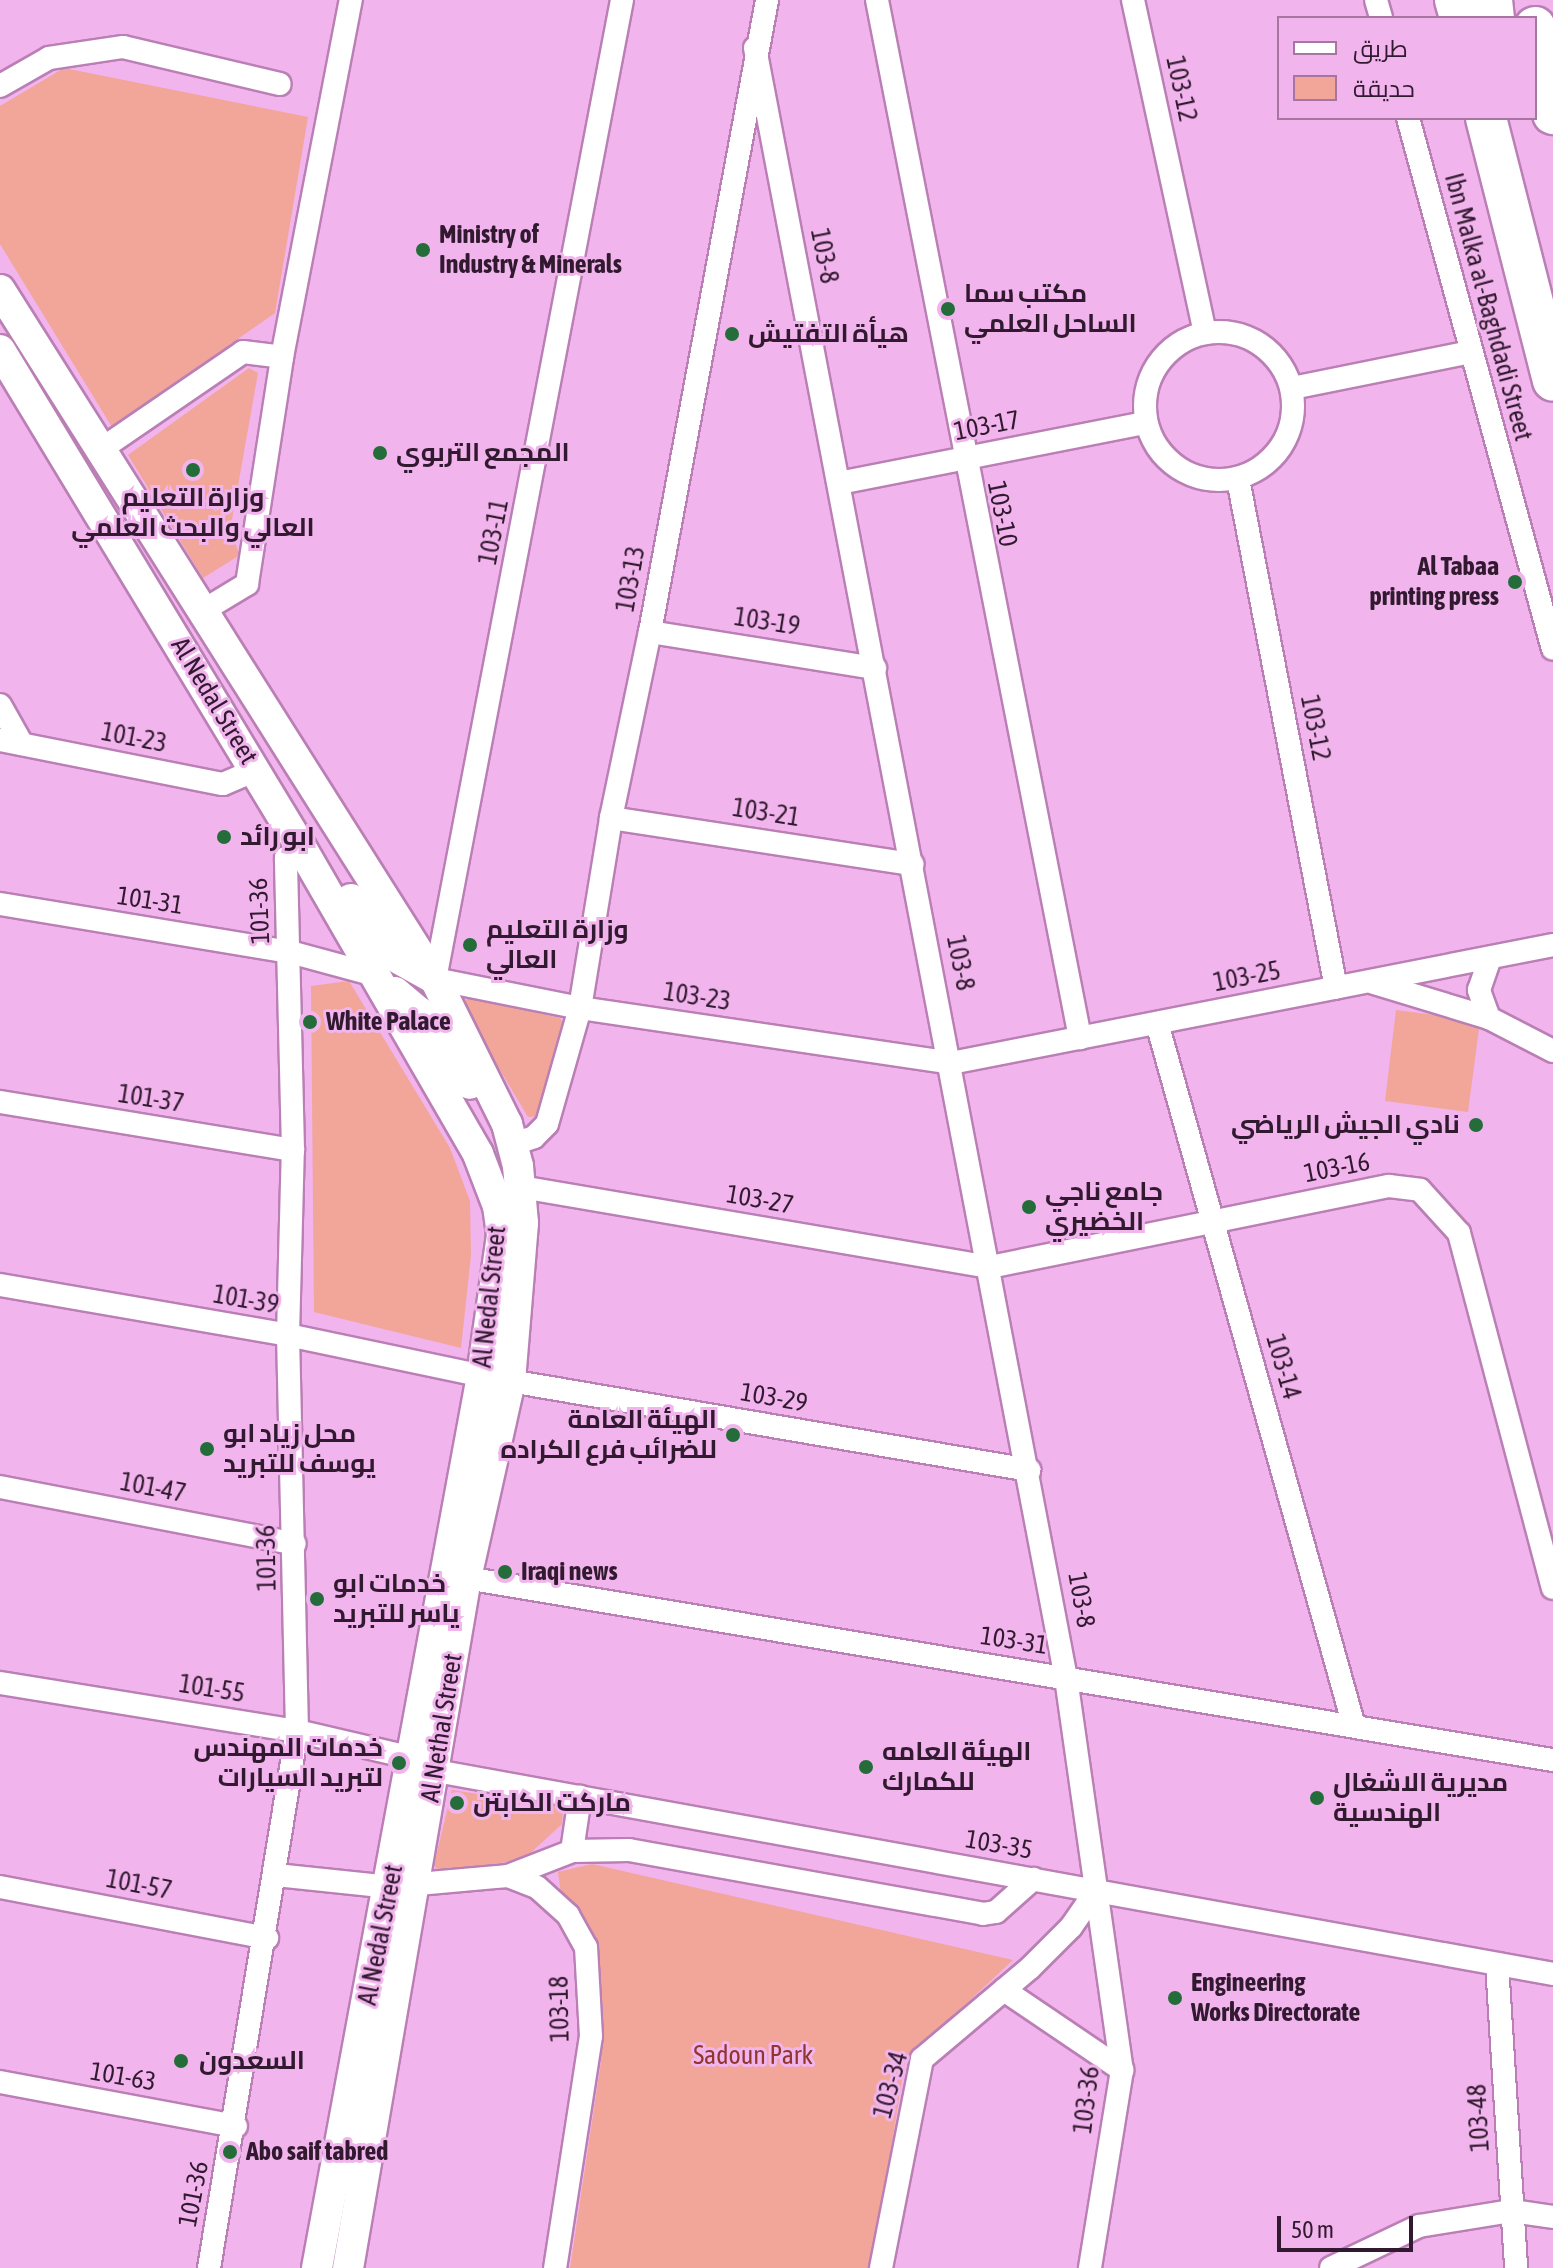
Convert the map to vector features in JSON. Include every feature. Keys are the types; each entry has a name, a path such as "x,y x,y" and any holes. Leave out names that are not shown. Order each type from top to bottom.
{"highway":[{"path":"1537,37 1553,114"},
{"path":"1487,120 1553,378"},
{"path":"1511,120 1553,378"}],"main road":[{"name":"Al Nedal Street","path":"0,290 435,979 510,1134 521,1187"},
{"name":"Al Nedal Street","path":"0,350 302,849 478,1154 498,1206 502,1235 496,1378 424,1764"},
{"path":"229,725 261,706"},
{"path":"302,849 359,908 388,953 435,979"},
{"path":"375,975 419,1012 510,1134"},
{"name":"Al Nethal Street","path":"348,2268 424,1764 466,1578 523,1223 521,1187"},
{"name":"Al Nedal Street","path":"317,2268 404,1886"}],"street":[{"path":"201,612 247,584 282,357 351,0"},
{"name":"103-11","path":"435,979 622,0"},
{"name":"103-13","path":"510,1134 534,1137 547,1124 580,1008 611,818 650,632 755,48 767,0"},
{"name":"103-10","path":"877,0 963,460 1080,1038"},
{"name":"103-12","path":"1133,0 1205,332"},
{"path":"0,86 49,58 123,47 280,84"},
{"name":"103-8","path":"755,48 1029,1470 1066,1678 1096,1891"},
{"name":"Ibn Malka al-Baghdadi Street","path":"1409,120 1553,649"},
{"path":"1205,332 1234,332 1260,343 1280,362 1292,388 1293,417 1284,444 1264,466 1238,479 1208,480 1180,470 1158,450 1145,423 1144,392 1155,364 1177,343 1205,332"},
{"path":"100,450 243,352 282,357"},
{"path":"1292,388 1470,352"},
{"name":"103-17","path":"839,483 1145,423"},
{"name":"103-12","path":"1238,479 1336,988"},
{"name":"103-19","path":"650,632 875,668"},
{"path":"0,705 11,742"},
{"name":"101-23","path":"11,742 223,784 256,770"},
{"name":"103-21","path":"611,818 913,864"},
{"name":"101-36","path":"209,2268 267,1938 297,1731 288,1335 293,1150 286,858 302,849"},
{"name":"101-31","path":"0,904 290,952 375,975"},
{"name":"103-25","path":"951,1063 1553,945"},
{"path":"1489,1018 1479,990 1490,958"},
{"name":"103-23","path":"435,979 580,1008 951,1063"},
{"path":"1369,982 1489,1018 1553,1051"},
{"name":"103-14","path":"1157,1023 1354,1726"},
{"name":"101-37","path":"0,1102 293,1150"},
{"name":"103-16","path":"990,1267 1389,1186 1420,1190 1437,1203 1459,1233 1545,1523 1553,1588"},
{"name":"103-27","path":"521,1187 990,1267"},
{"name":"101-39","path":"0,1285 288,1335 496,1378"},
{"name":"103-29","path":"496,1378 1029,1470"},
{"name":"101-47","path":"0,1487 295,1544"},
{"name":"103-31","path":"466,1578 1553,1760"},
{"name":"101-55","path":"0,1683 297,1731 424,1764"},
{"name":"103-35","path":"424,1764 580,1797 1553,1974"},
{"path":"572,1851 580,1797"},
{"path":"276,1875 404,1886 508,1876 572,1851 629,1850 983,1914 996,1912 1033,1879"},
{"name":"103-18","path":"508,1876 547,1896 568,1915 586,1947 591,2036 555,2268"},
{"name":"101-57","path":"0,1887 267,1938"},
{"name":"103-34","path":"881,2268 922,2059 1004,1990 1071,1927 1096,1891"},
{"name":"103-36","path":"1090,2268 1122,2070 1096,1891"},
{"name":"103-48","path":"1497,1964 1516,2268"},
{"path":"1004,1990 1122,2070"},
{"name":"101-63","path":"0,2082 236,2126"},
{"path":"1331,2268 1419,2226 1512,2211 1553,2217"}],"green space":[{"path":"64,68 308,117 275,313 112,427 0,244 0,106"},
{"path":"249,368 258,373 230,531 240,555 203,578 128,455"},
{"path":"349,981 450,1148 470,1201 471,1255 461,1348 314,1312 311,986"},
{"path":"468,997 560,1018 565,1026 541,1116 528,1117 462,1006"},
{"path":"1396,1010 1480,1021 1468,1112 1385,1101"},
{"path":"452,1790 556,1806 563,1810 562,1824 525,1858 441,1875 434,1865"},
{"name":"Sadoun Park","path":"592,1864 1013,1960 905,2061 872,2268 570,2268 601,2062 603,2011 597,1955 562,1901 558,1872"}],"place":[{"name":"Ministry of Industry & Minerals","path":"423,250"},
{"name":"مكتب سما الساحل العلمي","path":"948,309"},
{"name":"هيأة التفتيش","path":"732,334"},
{"name":"المجمع التربوي","path":"380,453"},
{"name":"وزارة التعليم العالي والبحث العلمي","path":"193,470"},
{"name":"Al Tabaa printing press","path":"1515,582"},
{"name":"ابو رائد","path":"224,837"},
{"name":"وزارة التعليم العالي","path":"470,945"},
{"name":"White Palace","path":"310,1022"},
{"name":"نادي الجيش الرياضي","path":"1476,1125"},
{"name":"جامع ناجي الخضيري","path":"1029,1207"},
{"name":"الهيئة العامة للضرائب فرع الكراده","path":"733,1435"},
{"name":"محل زياد ابو يوسف للتبريد","path":"207,1449"},
{"name":"Iraqi news","path":"505,1572"},
{"name":"خدمات ابو ياسر للتبريد","path":"317,1599"},
{"name":"خدمات المهندس لتبريد السيارات","path":"399,1763"},
{"name":"الهيئة العامه للكمارك","path":"866,1767"},
{"name":"مديرية الاشغال الهندسية","path":"1317,1798"},
{"name":"ماركت الكابتن","path":"457,1803"},
{"name":"Engineering Works Directorate","path":"1175,1998"},
{"name":"السعدون","path":"181,2061"},
{"name":"Abo saif tabred","path":"230,2152"}]}
